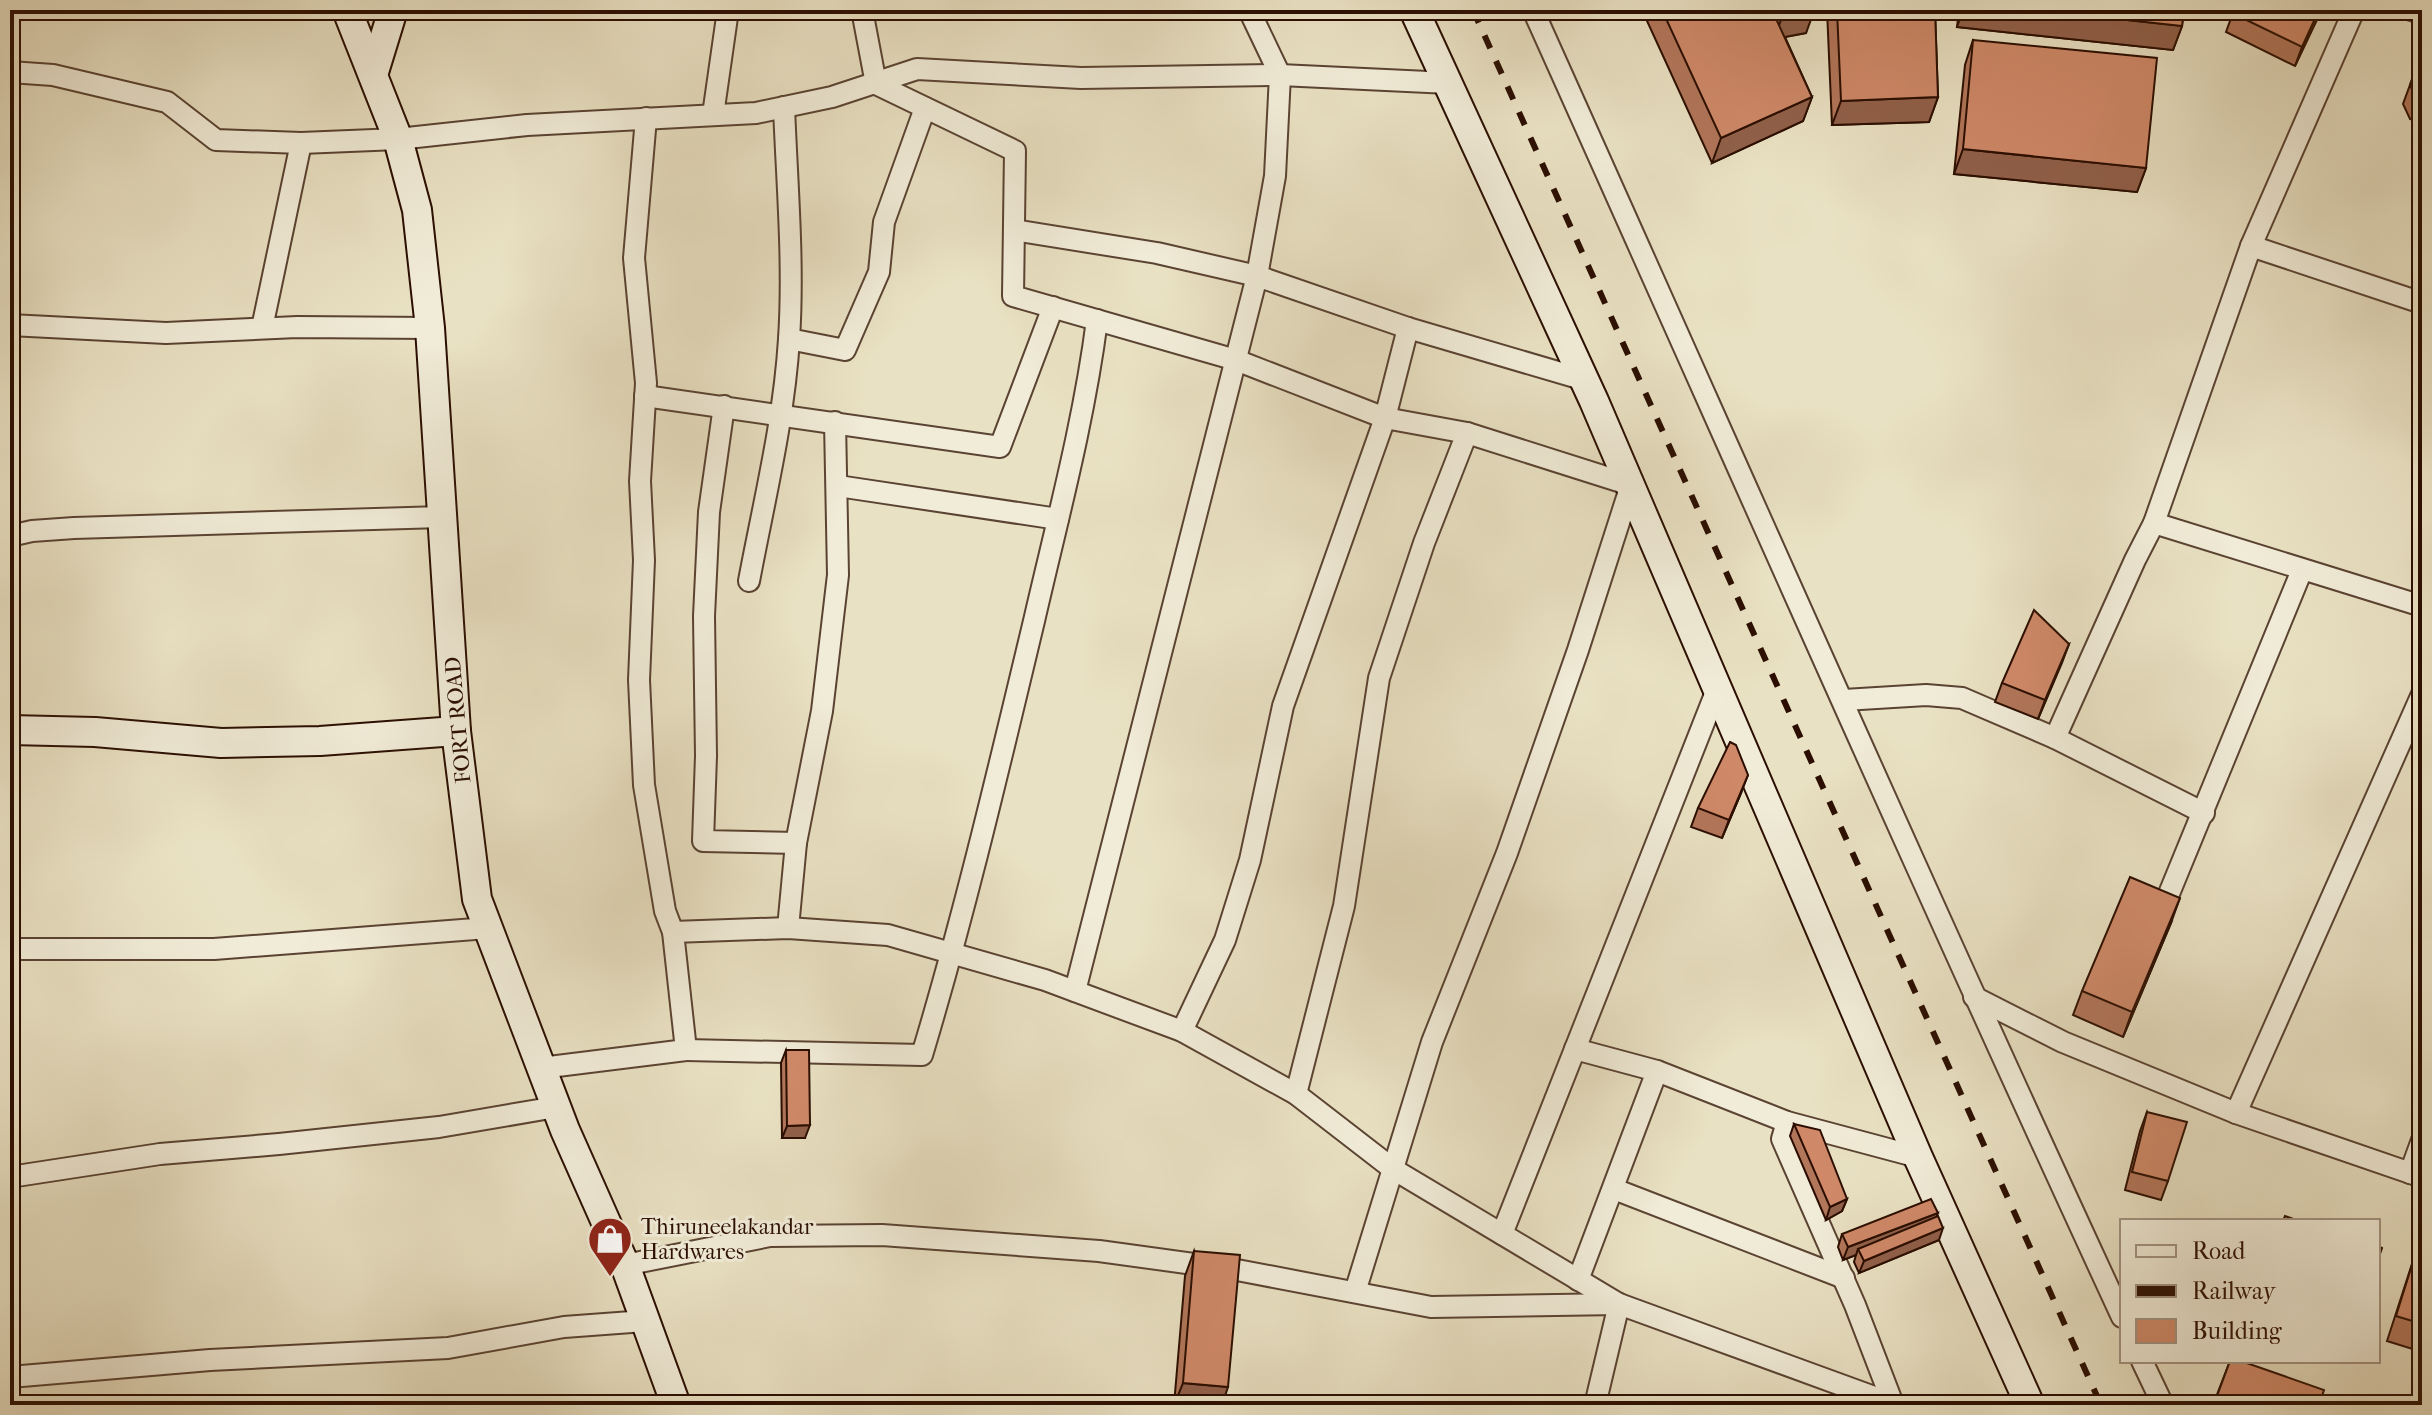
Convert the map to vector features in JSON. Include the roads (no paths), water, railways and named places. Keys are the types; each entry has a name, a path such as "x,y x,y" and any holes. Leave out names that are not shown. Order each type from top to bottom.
{"street":[{"name":"FORT ROAD","path":"347,10 398,139 417,210 430,328 456,731 477,899 556,1107 625,1265 676,1405"},
{"path":"374,72 393,10"},
{"path":"713,115 728,10"},
{"path":"862,10 876,84"},
{"path":"1075,991 1097,915 1257,276 1275,176 1280,75 1249,10"},
{"path":"1414,10 1585,380 1918,1157 2030,1405"},
{"path":"1533,10 1844,700 1974,997 2120,1313"},
{"path":"2055,738 2154,523 2251,246 2354,10"},
{"path":"2411,10 2422,13"},
{"path":"10,72 53,75 167,102 216,140 301,143 398,139 527,125 756,113 876,84 917,69 1081,78 1280,75 1449,83"},
{"path":"876,84 1015,151 1013,296 1236,360 1385,418 1467,433 1631,485"},
{"path":"749,581 780,414 789,339 789,227 784,107"},
{"path":"789,339 845,350 879,272 884,222 925,108"},
{"path":"646,118 634,258 646,383 640,481 644,560 639,680 644,785 665,911 673,932 686,1050"},
{"path":"262,328 301,143"},
{"path":"1014,230 1157,253 1257,276 1408,328 1585,380"},
{"path":"2251,246 2422,303"},
{"path":"645,396 1000,447 1053,307"},
{"path":"541,1068 686,1050 922,1055 952,953 1058,519 1088,389 1097,320"},
{"path":"10,325 166,333 262,328 430,328"},
{"path":"1182,1031 1225,940 1250,860 1283,706 1385,418 1408,328"},
{"path":"724,406 709,512 704,616 706,756 703,841 796,843"},
{"path":"788,928 796,843 822,711 838,575 835,422"},
{"path":"1296,1094 1344,906 1379,678 1424,543 1467,433"},
{"path":"1355,1292 1432,1042 1507,853 1578,650 1631,485"},
{"path":"838,486 1058,519"},
{"path":"10,536 74,528 442,517"},
{"path":"2154,523 2422,606"},
{"path":"2166,901 2302,570"},
{"path":"1502,1234 1718,687"},
{"path":"2236,1113 2422,694"},
{"path":"1844,700 1926,695 1962,698 2055,738 2204,813"},
{"path":"10,730 95,732 221,743 320,741 456,731"},
{"path":"10,949 214,949 488,928"},
{"path":"673,932 788,928 888,935 1045,980 1182,1031 1296,1094 1393,1169 1619,1304 1895,1405"},
{"path":"1974,997 2063,1042 2236,1113 2416,1175 2422,1140"},
{"path":"1575,1049 1657,1071 1787,1122 1918,1157"},
{"path":"1578,1280 1657,1071"},
{"path":"10,1177 160,1154 439,1127 556,1107"},
{"path":"1787,1122 1782,1139 1844,1278 1895,1405"},
{"path":"1614,1189 1844,1278"},
{"path":"625,1265 770,1236 882,1235 1099,1251 1237,1270 1431,1307 1619,1304"},
{"path":"1595,1405 1619,1304"},
{"path":"10,1377 210,1360 448,1348 564,1327 645,1321"},
{"path":"2143,1363 2163,1405"}],"railway":[{"path":"1473,10 2101,1405"}],"place":[{"name":"Thiruneelakandar Hardwares","path":"610,1278"}]}
